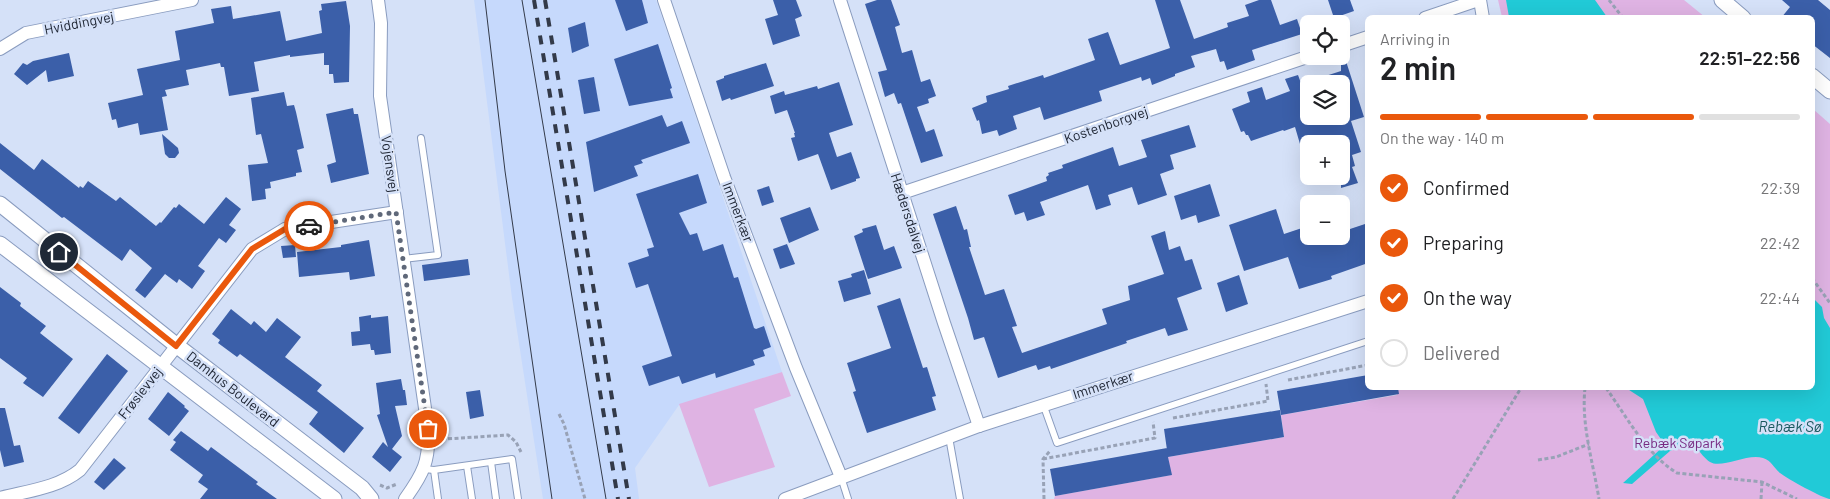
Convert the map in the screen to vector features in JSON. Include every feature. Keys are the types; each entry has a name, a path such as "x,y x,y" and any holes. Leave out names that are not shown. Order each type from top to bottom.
{"street":[{"name":"Hviddingvej","path":"0,49 26,33 192,0"},
{"name":"Vojensvej","path":"378,0 381,23 380,96 428,429 429,470 405,499"},
{"name":"Immerkær","path":"664,0 724,177 796,368 841,477"},
{"name":"Hædersdalvej","path":"840,0 979,426"},
{"path":"1435,15 1479,0 1482,15"},
{"path":"1722,0 1740,15"},
{"path":"1350,43 1365,38"},
{"name":"Kostenborgvej","path":"902,193 1300,59"},
{"path":"1815,78 1830,91"},
{"name":"Damhus Boulevard","path":"0,204 176,346 362,488 371,499"},
{"name":"Frøslevvej","path":"0,498 62,482 76,474 252,249 285,229 396,212"},
{"name":"Damhus Boulevard","path":"0,244 334,499"},
{"name":"Immerkær","path":"785,499 949,437 1043,404 1365,302"}],"lane":[{"path":"403,259 438,255 421,138"},
{"path":"1043,404 1057,443 1365,342"},
{"path":"949,437 960,499"},
{"path":"438,499 429,470 512,459 518,499"},
{"path":"491,462 496,499"},
{"path":"467,466 472,499"},
{"path":"841,477 848,499"}],"path":[{"path":"1609,0 1621,15"},
{"path":"1815,282 1830,303"},
{"path":"1284,381 1365,366"},
{"path":"1172,418 1268,401 1264,374"},
{"path":"1266,385 1275,383"},
{"path":"1453,499 1520,390"},
{"path":"1585,390 1584,400 1589,444 1599,499"},
{"path":"1607,390 1651,451 1666,467 1677,474 1762,482 1797,499"},
{"path":"1043,459 1155,438 1152,411"},
{"path":"559,414 564,424 585,499"},
{"path":"1153,422 1162,420"},
{"path":"1044,499 1043,459 1057,443"},
{"path":"1538,460 1556,457 1589,444"},
{"path":"1761,499 1762,482"},
{"path":"387,488 400,483"}],"shaded area":[{"path":"474,0 656,0 782,372 679,405 635,468 639,499 543,499 512,298"}],"green space":[{"path":"1498,0 1684,0 1703,15 1502,15"},
{"name":"Rebæk Søpark","path":"1815,111 1830,124 1830,499 1054,499 1055,496 1171,475 1168,457 1284,437 1281,415 1397,395 1396,390 1815,390"},
{"path":"782,372 791,396 754,409 775,467 709,487 679,404"}],"water":[{"path":"1506,0 1595,0 1606,15 1509,15"},
{"name":"Rebæk Sø","path":"1815,300 1822,307 1824,318 1830,328 1830,499 1813,492 1780,473 1763,458 1750,457 1715,464 1706,459 1697,448 1682,446 1670,451 1632,484 1623,483 1665,445 1656,432 1643,399 1629,390 1815,390"}],"building":[{"path":"615,0 642,0 648,23 626,31"},
{"path":"773,0 796,0 802,16 795,19 800,36 773,45 765,19 778,15"},
{"path":"877,0 891,0 900,25 895,27 902,53 912,50 921,82 930,79 936,96 928,99 929,103 917,107 926,132 934,129 943,156 921,163 901,103 898,104 894,93 885,97 878,72 887,70 865,4"},
{"path":"1155,0 1180,0 1194,39 1228,27 1227,23 1249,16 1245,5 1259,0 1271,0 1280,25 1297,19 1300,28 1300,35 1252,50 1255,60 1227,70 1224,61 1220,62 1216,49 1191,56 1195,67 1152,85 1150,78 1142,81 1141,77 1099,91 1102,101 1044,120 1040,107 1013,116 1017,129 999,136 997,130 982,134 979,120 977,121 972,108 987,102 986,96 1009,89 1008,86 1043,75 1044,78 1095,60 1088,39 1108,32 1120,65 1170,48"},
{"path":"1328,0 1350,0 1354,11 1343,15 1333,15"},
{"path":"1782,0 1818,0 1830,10 1830,58 1815,46 1815,15 1783,15 1790,7"},
{"path":"346,1 350,26 349,82 334,83 333,74 329,74 329,65 324,65 324,53 290,57 290,55 254,62 259,91 229,96 224,67 221,67 220,63 186,70 189,85 165,90 167,96 162,97 168,130 140,135 138,123 118,128 116,119 112,120 108,103 143,95 137,69 180,60 175,31 214,23 211,9 231,6 233,19 280,11 286,41 322,33 319,11 322,10 321,4"},
{"path":"585,22 589,46 572,53 568,28"},
{"path":"658,44 672,88 670,89 673,98 629,106 614,59"},
{"path":"69,53 74,76 48,82 46,70 27,85 14,74 23,63 27,65 33,61"},
{"path":"766,63 774,86 731,100 730,98 722,101 716,81 724,78 724,76"},
{"path":"1341,65 1347,65 1364,117 1351,121 1361,152 1352,155 1355,166 1352,167 1358,183 1341,188 1341,185 1350,185 1350,135 1300,135 1300,144 1295,127 1251,141 1244,131 1241,132 1232,109 1250,102 1247,92 1262,87 1266,100 1290,91 1285,79 1298,75 1300,80 1300,125 1350,125 1350,75 1329,75 1341,71"},
{"path":"594,77 600,111 584,114 578,80"},
{"path":"839,82 853,125 829,133 837,157 851,152 860,178 831,190 818,154 798,161 791,138 795,137 795,133 787,110 775,114 770,96 784,91 785,95 817,86 818,89"},
{"path":"284,92 287,106 294,105 296,112 304,148 297,150 302,172 296,173 296,176 270,182 271,188 265,189 266,199 252,201 248,165 268,163 261,134 256,135 251,98"},
{"path":"353,108 354,114 358,114 369,174 331,183 327,165 336,162 326,114"},
{"path":"662,115 667,127 682,121 690,143 641,160 643,163 634,166 638,176 594,192 586,142"},
{"path":"1189,125 1196,147 1170,155 1174,169 1160,174 1167,195 1138,205 1132,187 1108,195 1111,205 1096,210 1088,185 1040,202 1045,215 1027,221 1024,212 1015,215 1008,195 1047,181 1048,173 1063,168 1062,165 1113,147 1119,166 1147,157 1141,140"},
{"path":"162,134 178,148 179,153 175,158 169,158 165,154"},
{"path":"0,143 34,170 42,159 79,188 80,186 83,188 88,181 116,201 120,197 156,226 179,204 204,224 226,197 241,209 229,225 236,230 226,243 219,238 198,266 205,271 192,289 179,279 177,283 165,274 145,298 135,290 152,268 130,249 122,261 64,217 62,218 0,169"},
{"path":"698,174 707,203 679,213 690,235 697,233 703,251 723,244 734,278 738,277 754,328 764,326 771,347 763,350 765,356 753,360 755,365 716,378 715,373 682,384 679,376 649,386 642,366 672,356 648,284 636,288 628,263 649,256 647,249 654,247 636,194"},
{"path":"1210,184 1220,216 1198,223 1196,215 1181,220 1174,196"},
{"path":"769,186 774,202 762,206 757,190"},
{"path":"956,206 964,230 967,229 971,247 969,247 985,295 1004,289 1017,326 1012,327 1022,353 1107,324 1102,309 1130,300 1128,286 1164,274 1151,236 1165,231 1169,250 1180,246 1185,261 1192,259 1202,289 1177,298 1188,330 1168,336 1165,328 1051,369 1050,366 1038,370 1036,365 998,378 984,337 974,340 933,214"},
{"path":"810,207 819,230 789,243 780,218"},
{"path":"1276,209 1284,234 1300,229 1300,245 1350,245 1350,229 1365,224 1365,264 1331,276 1332,279 1299,289 1288,257 1244,271 1229,225"},
{"path":"876,225 884,250 894,246 902,268 868,279 854,236 863,232 862,229"},
{"path":"369,240 375,276 350,280 349,272 299,277 297,252 341,247 341,245"},
{"path":"787,244 795,264 780,269 773,249"},
{"path":"295,245 296,257 283,258 281,246"},
{"path":"468,259 470,275 424,281 422,265"},
{"path":"864,270 871,294 844,302 838,281 852,277 851,274"},
{"path":"1239,275 1248,304 1226,312 1217,283"},
{"path":"0,287 21,303 20,306 46,326 40,333 73,359 43,397 23,383 27,378 0,358"},
{"path":"900,298 923,368 927,367 936,396 932,397 936,410 867,433 853,392 856,391 847,363 891,348 877,306"},
{"path":"231,309 251,325 254,321 266,332 277,318 301,337 285,357 322,385 317,391 364,428 344,453 309,424 318,412 240,354 237,357 218,343 220,340 212,334"},
{"path":"371,315 371,318 388,316 391,353 375,355 374,350 371,350 370,344 352,346 351,332 360,331 359,317"},
{"path":"107,354 128,371 79,434 58,418"},
{"path":"1365,376 1365,390 1398,390 1399,394 1281,415 1277,391"},
{"path":"401,379 407,405 395,406 402,436 392,449 402,457 390,472 372,457 383,442 388,447 377,415 380,414 376,383"},
{"path":"480,390 484,416 470,419 466,392"},
{"path":"168,392 189,411 169,436 148,419"},
{"path":"0,408 5,408 14,446 20,445 24,462 4,467 0,450"},
{"path":"1280,410 1284,437 1168,457 1172,475 1055,496 1050,469 1167,448 1164,429"},
{"path":"181,431 208,451 211,447 258,482 256,484 277,499 200,499 208,489 198,482 203,475 170,450 176,442 173,440"},
{"path":"114,458 126,468 104,490 94,482"}],"tram line":[{"path":"485,0 505,171 552,499"},
{"path":"522,0 606,499"}],"railway":[{"path":"534,0 618,499"},
{"path":"545,0 629,499"}],"way so far":[{"path":"309,226 396,212 428,429"}],"route":[{"path":"59,252 176,346 252,249 285,229 309,226"}]}
